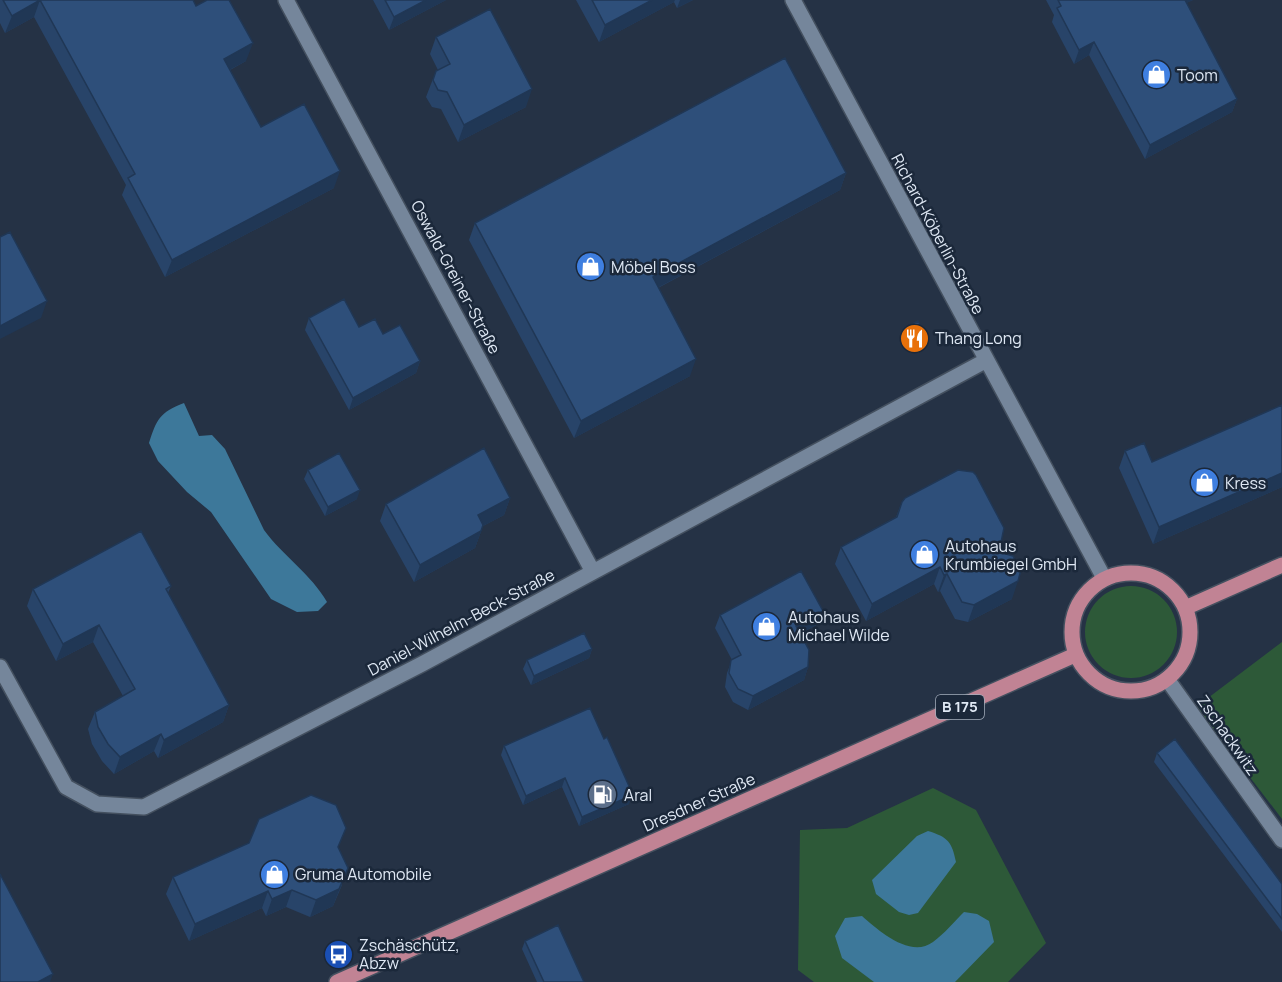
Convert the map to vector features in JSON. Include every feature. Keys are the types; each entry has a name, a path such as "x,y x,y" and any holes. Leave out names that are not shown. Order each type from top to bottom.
{"main road":[{"path":"1185,608 1282,565"},
{"path":"1123,572 1143,573 1161,580 1175,592 1185,608 1190,626 1189,646 1181,663 1167,679 1153,687 1136,691 1119,690 1102,684 1088,674 1075,655 1071,628 1074,612 1081,598 1104,578 1123,572"},
{"name":"Dresdner Straße","path":"337,982 1075,655"}],"street":[{"name":"Oswald-Greiner-Straße","path":"286,0 593,572"},
{"name":"Richard-Köberlin-Straße","path":"793,0 985,361 1104,578"},
{"name":"Daniel-Wilhelm-Beck-Straße","path":"0,667 66,787 97,804 144,807 412,669 985,361"},
{"name":"Zschackwitz","path":"1167,679 1282,840"}],"green space":[{"path":"1131,586 1148,590 1163,600 1173,615 1177,632 1173,649 1163,664 1148,674 1131,678 1114,674 1099,664 1089,649 1085,632 1089,615 1099,600 1114,590"},
{"path":"1282,642 1282,819 1196,707"},
{"path":"933,788 976,810 1046,943 1008,982 814,982 798,970 800,830 847,828"}],"water":[{"path":"184,403 199,436 212,435 225,449 264,530 313,583 327,602 318,611 297,612 271,599 211,512 187,492 158,461 149,443 154,428 164,414"},
{"path":"928,831 948,841 956,862 918,913 909,915 899,912 876,894 872,880 917,836"},
{"path":"964,912 977,914 989,921 994,942 955,982 874,982 842,958 835,936 845,918 862,916 895,941 914,947 924,946 937,939"}],"building":[{"path":"3,0 40,0 12,16"},
{"path":"40,0 193,0 196,6 207,0 229,0 253,43 224,59 261,127 304,104 340,171 172,260 128,178 135,174"},
{"path":"385,0 426,0 394,17"},
{"path":"592,0 652,0 605,25"},
{"name":"Toom","path":"1058,0 1185,0 1237,99 1150,145 1094,42 1079,50 1057,8 1061,6"},
{"path":"490,9 532,89 464,125 447,92 438,90 433,80 436,71 450,64 436,37"},
{"name":"Möbel Boss","path":"785,58 846,173 653,277 696,359 581,421 475,223"},
{"path":"10,232 47,301 0,326 0,237"},
{"path":"344,299 359,327 375,319 383,334 400,325 420,361 353,398 309,318"},
{"name":"Thang Long","path":"918,321 927,338 913,345 904,328"},
{"name":"Kress","path":"1282,405 1282,473 1159,527 1125,451 1144,443 1152,462"},
{"path":"484,448 510,498 478,515 483,525 481,531 420,565 386,504"},
{"path":"339,453 360,490 328,507 308,470"},
{"name":"Autohaus Krumbiegel GmbH","path":"958,470 973,472 976,475 1004,528 999,552 1013,556 1021,570 1018,581 974,605 962,602 947,574 944,575 940,567 872,604 841,547 897,517 905,498"},
{"path":"141,531 171,586 166,589 229,705 164,740 161,734 120,757 108,744 98,727 95,712 135,689 99,625 63,644 33,589"},
{"path":"801,571 823,611 796,626 809,650 808,667 753,696 738,689 729,673 731,660 741,655 720,615"},
{"path":"584,633 592,649 534,676 527,660"},
{"path":"590,708 604,739 607,737 633,795 582,817 565,778 526,796 504,746"},
{"path":"1175,739 1282,884 1282,919 1157,753"},
{"name":"Gruma Automobile","path":"311,795 336,805 346,828 338,847 348,868 339,889 316,900 292,890 272,899 268,891 195,924 173,877 249,843 259,819"},
{"path":"0,874 53,974 38,982 0,982"},
{"path":"558,925 584,982 544,982 525,941"}],"place":[{"name":"Toom","path":"1156,75"},
{"name":"Möbel Boss","path":"590,267"},
{"name":"Thang Long","path":"914,338"},
{"name":"Kress","path":"1204,483"},
{"name":"Autohaus Krumbiegel GmbH","path":"924,555"},
{"name":"Autohaus Michael Wilde","path":"767,626"},
{"name":"Aral","path":"603,795"},
{"name":"Gruma Automobile","path":"274,874"},
{"name":"Zschäschütz, Abzw","path":"338,954"}]}
